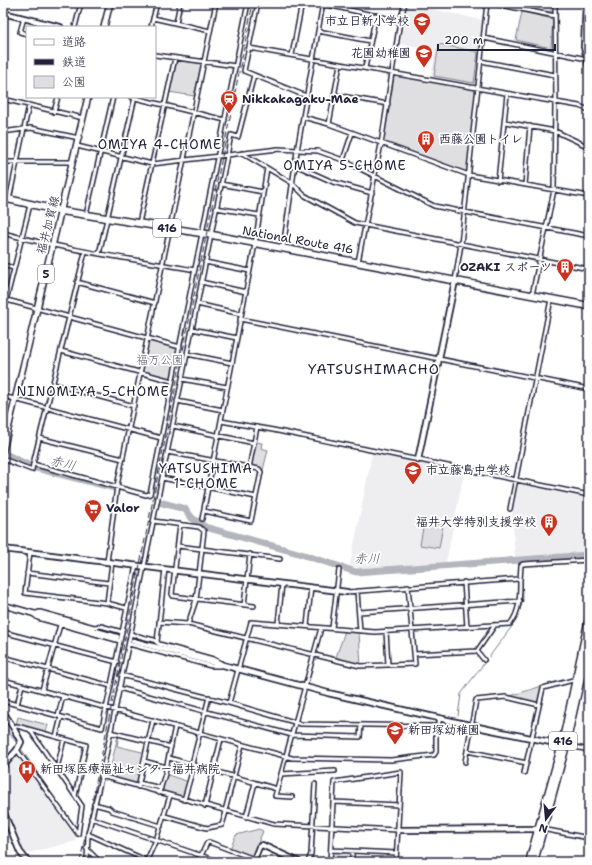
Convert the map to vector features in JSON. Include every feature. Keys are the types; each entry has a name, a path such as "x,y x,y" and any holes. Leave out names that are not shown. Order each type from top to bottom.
{"highway":[{"name":"National Route 416","path":"6,199 62,211 211,235 589,306"},
{"name":"416","path":"534,862 541,829 564,744 587,636 589,618"},
{"name":"416","path":"578,681 589,642"},
{"name":"416","path":"529,862 541,829"}],"main road":[{"path":"104,26 110,3"},
{"name":"福井加賀線","path":"3,450 62,211 88,98"}],"street":[{"path":"75,26 81,3"},
{"path":"151,26 157,3"},
{"path":"176,23 180,3"},
{"path":"107,603 117,486 216,3"},
{"path":"33,464 146,495 150,494 248,3"},
{"path":"258,3 244,71 306,96"},
{"path":"292,56 302,3"},
{"path":"318,3 400,20"},
{"path":"358,262 382,144 400,20 404,3"},
{"path":"418,460 455,281 461,244 487,3"},
{"path":"491,3 555,16"},
{"path":"532,295 554,190 555,3"},
{"path":"586,3 584,46 589,66"},
{"path":"283,249 297,151 323,4"},
{"path":"3,14 24,18 43,25"},
{"path":"365,68 376,15"},
{"path":"24,18 20,32 26,34"},
{"path":"153,18 210,31"},
{"path":"318,31 370,41"},
{"path":"484,38 588,59"},
{"path":"249,48 579,106 589,110"},
{"path":"156,55 236,66"},
{"path":"139,224 175,58"},
{"path":"481,61 555,75"},
{"path":"329,124 340,64"},
{"path":"87,862 86,848 91,818 119,688 131,642 130,634 143,566 231,135 238,137 254,75"},
{"path":"498,180 507,94"},
{"path":"334,95 388,104"},
{"path":"54,112 58,98"},
{"path":"86,215 113,98"},
{"path":"99,254 122,157 134,98"},
{"path":"137,98 225,120"},
{"path":"3,99 83,118"},
{"path":"6,199 17,163 29,106"},
{"path":"303,117 329,124 469,175 589,196"},
{"path":"505,122 555,131 589,147"},
{"path":"525,185 530,126"},
{"path":"3,132 31,128 79,138"},
{"path":"343,160 352,133"},
{"path":"77,146 152,164 278,149 318,151 343,160 434,206 589,236"},
{"path":"242,153 292,183 304,195 355,223 589,269"},
{"path":"3,162 73,162"},
{"path":"295,165 333,182 372,193"},
{"path":"202,519 255,244 267,168"},
{"path":"221,184 263,192"},
{"path":"3,313 4,300 30,205"},
{"path":"216,208 259,215"},
{"path":"3,233 53,246 195,270"},
{"path":"3,459 32,470 85,252"},
{"path":"205,262 250,271"},
{"path":"3,265 14,268"},
{"path":"77,282 155,303"},
{"path":"201,282 246,292"},
{"path":"510,509 551,299"},
{"path":"4,300 180,347"},
{"path":"197,304 241,314"},
{"path":"240,319 588,389 589,379"},
{"path":"192,329 237,338"},
{"path":"61,351 172,381"},
{"path":"187,354 232,363"},
{"path":"182,379 227,388"},
{"path":"53,384 134,406"},
{"path":"3,396 161,438"},
{"path":"177,401 223,410"},
{"path":"221,420 589,495"},
{"path":"172,426 254,442"},
{"path":"249,468 257,427"},
{"path":"39,438 123,459"},
{"path":"167,452 259,469 261,472 251,521 204,511"},
{"path":"162,478 256,497"},
{"path":"153,521 199,527 204,531 196,600 188,624"},
{"path":"180,524 173,596 254,606"},
{"path":"178,546 280,559"},
{"path":"3,549 347,592 464,582 520,580"},
{"path":"30,552 25,593 107,603 126,608"},
{"path":"244,605 250,554"},
{"path":"229,703 251,622 360,631 412,630 510,624 514,620 520,601 520,565 589,560"},
{"path":"3,701 102,728 117,662 119,639 122,632 136,565"},
{"path":"157,642 165,569"},
{"path":"332,628 339,570"},
{"path":"28,573 109,584"},
{"path":"464,582 467,627"},
{"path":"278,624 282,584"},
{"path":"159,622 188,624 360,666 415,664 408,586"},
{"path":"307,626 311,587"},
{"path":"357,591 360,631"},
{"path":"359,612 520,601"},
{"path":"3,605 119,639"},
{"path":"33,614 40,612 94,627 101,626 122,632"},
{"path":"33,614 38,618 60,625 119,639"},
{"path":"42,690 60,625"},
{"path":"477,651 495,625"},
{"path":"292,797 275,796 321,628"},
{"path":"386,631 388,665"},
{"path":"3,632 117,662"},
{"path":"130,634 157,642 159,644 213,659 226,666"},
{"path":"131,642 305,687 589,750"},
{"path":"414,654 477,651"},
{"path":"477,651 484,660"},
{"path":"3,657 111,686"},
{"path":"122,675 209,697 296,721 301,724 436,726"},
{"path":"3,680 292,758 391,760 434,755 436,752 436,726 438,726 440,718"},
{"path":"524,773 543,688 573,680 578,681"},
{"path":"17,705 22,685"},
{"path":"119,688 292,735 360,737 361,725"},
{"path":"56,737 63,696"},
{"path":"184,800 209,697"},
{"path":"465,762 476,700 506,698 539,705"},
{"path":"3,712 21,742 18,750 3,766"},
{"path":"138,787 153,720"},
{"path":"13,727 17,726 86,745 75,796"},
{"path":"159,792 169,758 175,726"},
{"path":"18,750 78,834 82,806 30,730"},
{"path":"110,732 171,747"},
{"path":"57,768 64,739"},
{"path":"205,806 221,739"},
{"path":"165,816 207,828 222,825 242,745"},
{"path":"467,752 527,763"},
{"path":"169,758 277,789"},
{"path":"144,761 166,767"},
{"path":"281,774 335,770"},
{"path":"330,862 334,782 401,772 396,862"},
{"path":"101,776 226,812 274,824 398,830 541,829 589,838"},
{"path":"246,817 256,782"},
{"path":"139,783 161,788"},
{"path":"308,862 311,854 315,784"},
{"path":"88,834 147,862 165,816 170,796"},
{"path":"334,802 399,805"},
{"path":"94,804 161,826"},
{"path":"3,811 20,852 28,862"},
{"path":"91,818 220,862"},
{"path":"198,862 207,843 210,842 254,860 259,847 262,846 299,862"},
{"path":"86,848 100,862"},
{"path":"331,850 396,853"},
{"path":"352,851 352,862"}],"shaded area":[{"path":"407,3 422,3 421,7 483,20 475,84 473,85 431,77 435,52 400,43"},
{"path":"374,453 462,471 464,473 446,562 362,568 350,565 372,454"},
{"path":"519,482 586,496 589,553 515,558 512,509 516,501 514,499"},
{"path":"18,754 60,815 62,815 75,835 76,841 25,854 3,803 3,770"}],"green space":[{"path":"492,3 551,3 551,12"},
{"path":"522,12 553,19 551,48 516,40"},
{"path":"439,44 478,52 474,83 434,76"},
{"path":"179,61 200,63 201,66 194,96 169,92 176,63"},
{"path":"394,75 476,90 467,172 383,144"},
{"path":"3,267 12,269 6,298 3,298"},
{"name":"福万公園","path":"147,338 180,347 172,381 140,373"},
{"path":"255,442 262,443 261,448 268,450 263,470 249,468"},
{"path":"424,522 443,525 439,548 420,545"},
{"path":"345,631 359,633 361,666 335,660"},
{"path":"542,686 538,704 507,697"},
{"path":"18,717 48,725 46,732 16,724"},
{"path":"118,735 117,746 146,753 138,787 101,776 104,765 111,766"},
{"path":"165,774 189,782 184,800 159,793"},
{"path":"259,829 263,831 253,856 230,849 236,835"},
{"path":"331,850 352,851 352,862 330,862"}],"waterway":[{"name":"赤川","path":"7,455 32,467 115,488"},
{"name":"赤川","path":"159,502 185,509 192,518 205,527 298,553 356,572 589,555"},
{"path":"489,657 516,621 523,601 522,571"},
{"path":"458,716 461,694 485,662"},
{"path":"3,724 18,745"},
{"path":"22,750 76,829"},
{"path":"3,804 15,835"},
{"path":"21,849 32,862"}],"tunnel":[{"path":"117,637 133,641"}],"railway":[{"path":"80,862 253,3"}],"place":[{"name":"市立日新小学校","path":"422,36"},
{"name":"花園幼稚園","path":"424,68"},
{"name":"Nikkakagaku-Mae","path":"229,114"},
{"name":"西藤公園トイレ","path":"426,154"},
{"name":"OZAKI スポーツ","path":"565,282"},
{"name":"市立藤島中学校","path":"413,485"},
{"name":"Valor","path":"93,523"},
{"name":"福井大学特別支援学校","path":"549,537"},
{"name":"新田塚幼稚園","path":"395,745"},
{"name":"新田塚医療福祉センター福井病院","path":"27,784"}],"district":[{"name":"OMIYA 4-CHOME","path":"160,144"},
{"name":"OMIYA 5-CHOME","path":"345,165"},
{"name":"YATSUSHIMACHO","path":"374,369"},
{"name":"NINOMIYA 5-CHOME","path":"93,391"},
{"name":"YATSUSHIMA 1-CHOME","path":"206,476"}]}
